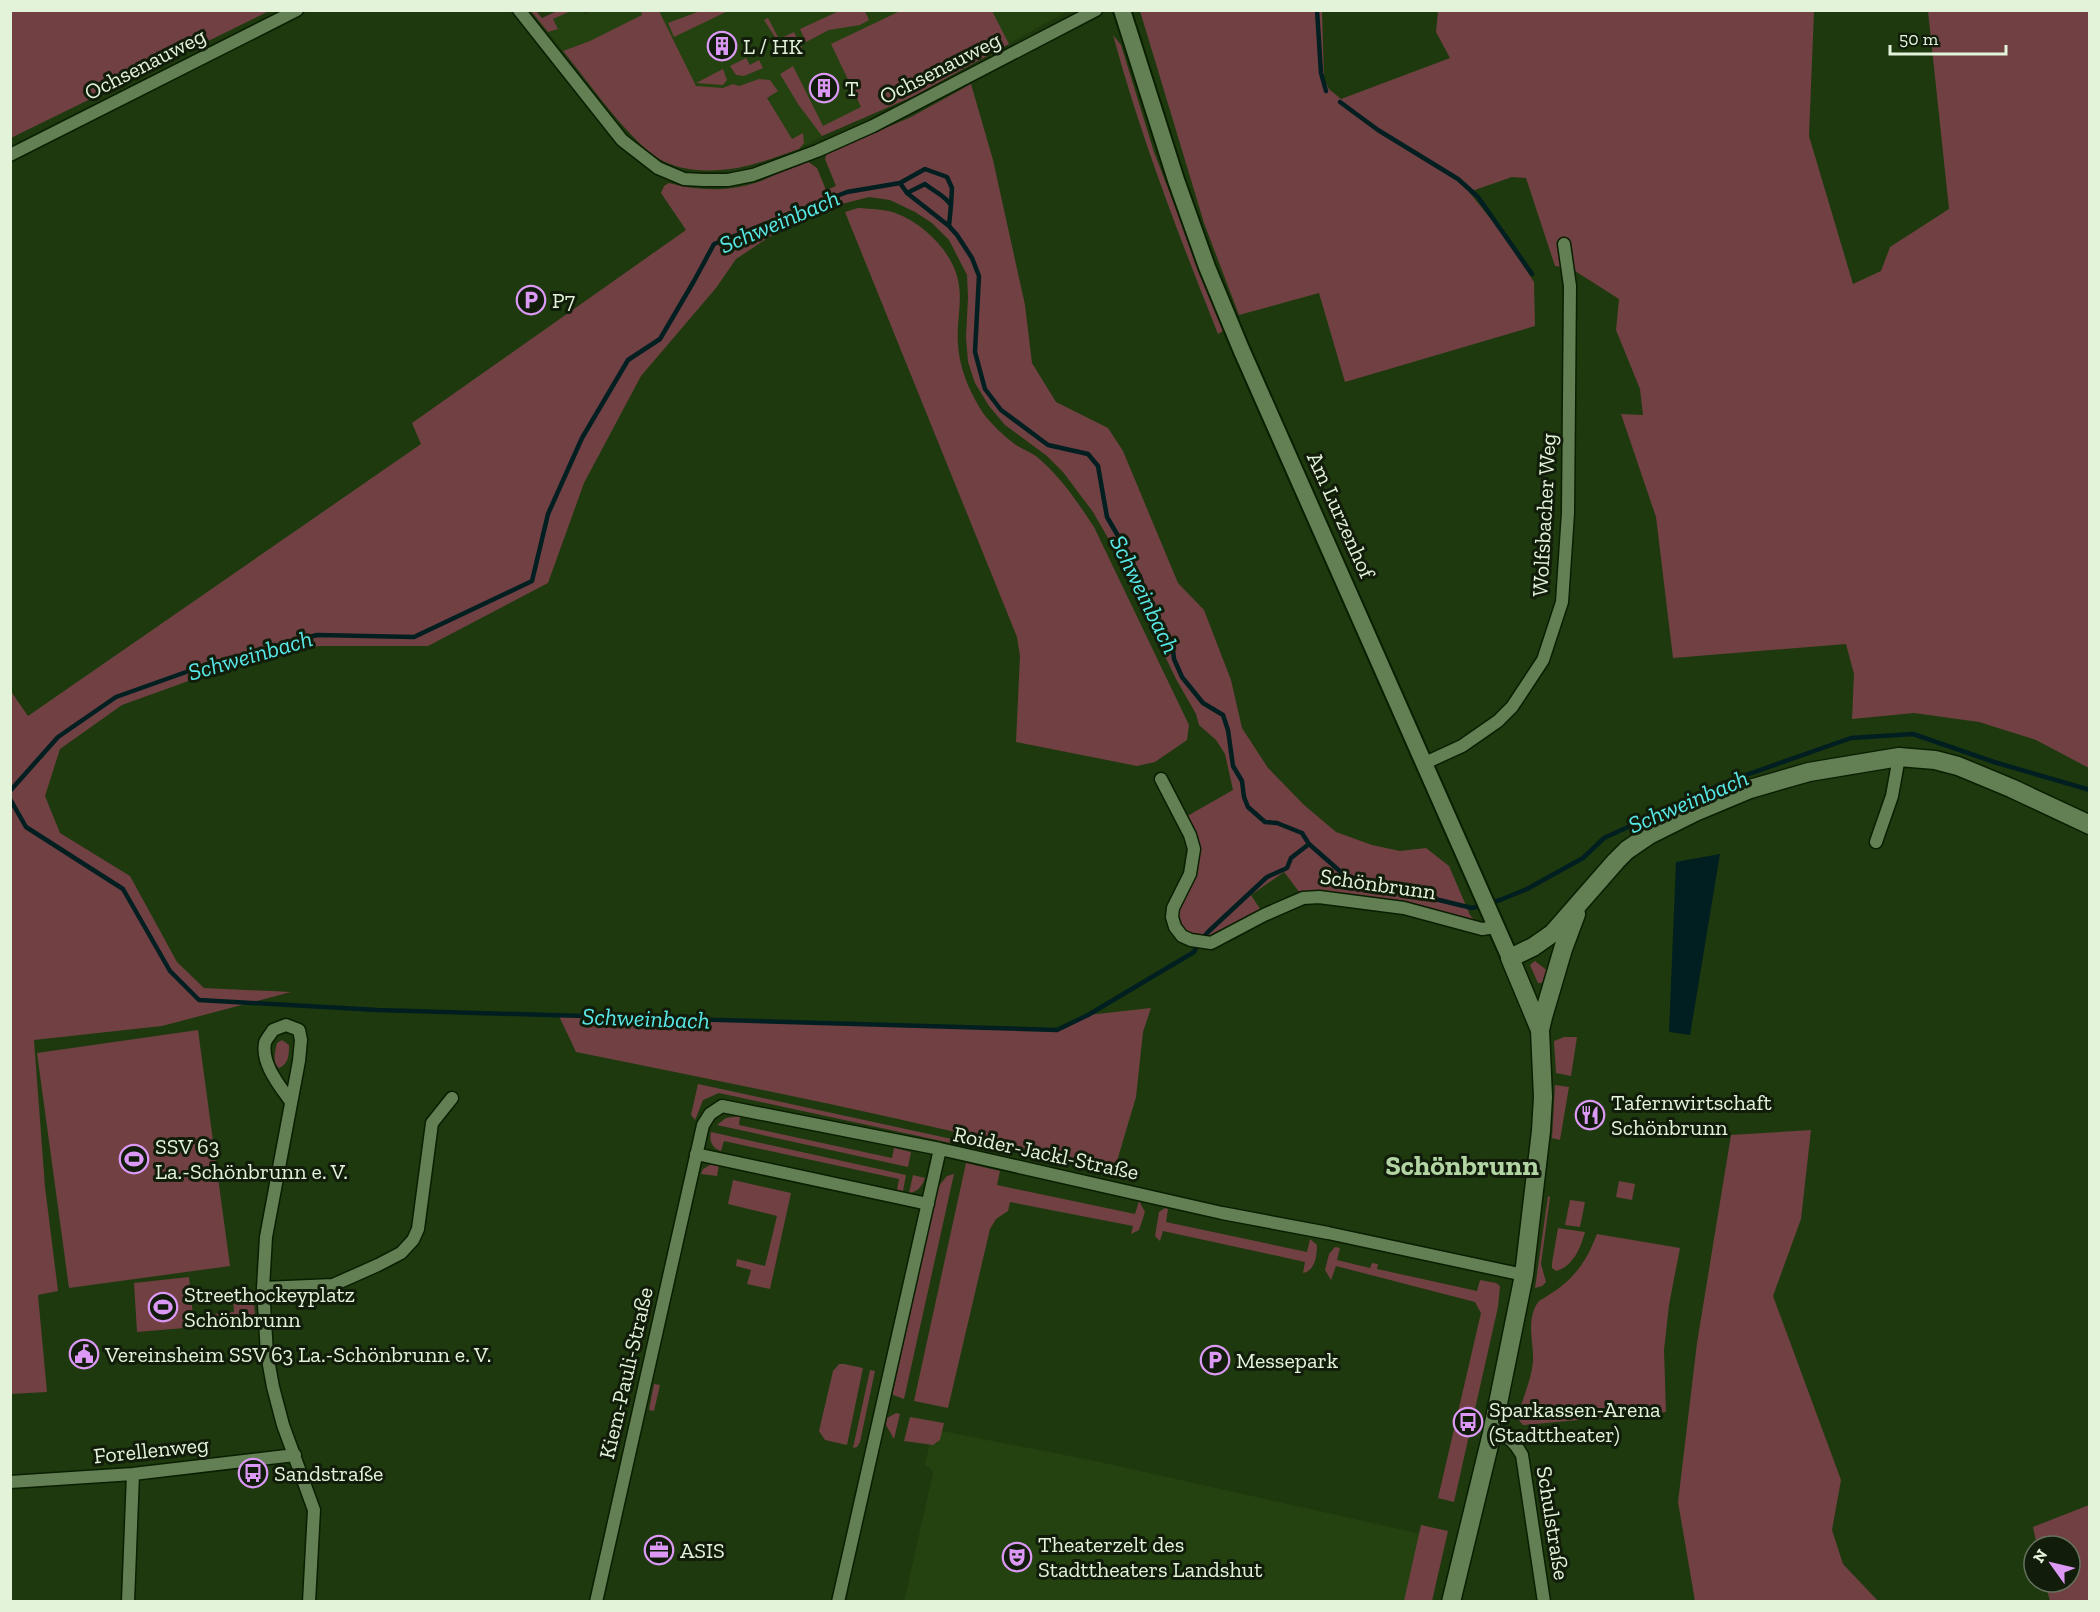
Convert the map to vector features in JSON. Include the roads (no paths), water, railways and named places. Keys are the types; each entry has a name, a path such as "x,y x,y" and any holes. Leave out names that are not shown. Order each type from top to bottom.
{"main road":[{"path":"1510,957 1533,947 1553,933 1627,850 1649,835 1695,812 1780,780 1839,766 1899,757 1935,760 1958,766 2011,788 2090,825"},
{"path":"1451,1602 1492,1433 1524,1275 1541,1131 1543,1097 1540,1030 1563,949 1580,904"},
{"name":"Am Lurzenhof","path":"1510,957 1540,1030"}],"street":[{"name":"Ochsenauweg","path":"10,155 297,10"},
{"name":"Ochsenauweg","path":"519,10 622,140 658,168 684,178 703,180 728,180 753,175 817,151 873,126 1095,10"},
{"name":"Am Lurzenhof","path":"1122,10 1176,180 1207,267 1240,349 1510,957"},
{"name":"Wolfsbacher Weg","path":"1425,763 1462,746 1498,721 1512,707 1543,660 1562,602 1568,513 1570,286 1564,244"},
{"path":"1876,842 1892,796 1899,757"},
{"name":"Schönbrunn","path":"1161,779 1190,835 1194,849 1190,874 1173,908 1175,927 1182,936 1191,940 1211,943 1302,898 1319,897 1404,908 1482,929 1493,920"},
{"path":"291,1102 267,1061 266,1043 273,1030 286,1025 299,1030 301,1040 291,1102 266,1237 263,1288 267,1354 273,1387 283,1425 314,1510 309,1602"},
{"path":"263,1288 333,1285 401,1253 413,1240 418,1229 432,1123 452,1098"},
{"name":"Kiem-Pauli-Straße","path":"596,1602 696,1154 703,1125 710,1114 722,1106 940,1149"},
{"name":"Roider-Jackl-Straße","path":"838,1602 940,1149 1222,1213 1524,1275"},
{"path":"696,1154 928,1204"},
{"name":"Schulstraße","path":"1492,1433 1514,1441 1522,1455 1544,1602"},
{"name":"Forellenweg","path":"10,1482 134,1474 295,1455"},
{"path":"128,1602 134,1474"}],"water":[{"path":"1720,854 1690,1035 1669,1032 1676,862"}],"waterway":[{"path":"1317,10 1321,73 1326,91"},
{"path":"1340,102 1378,130 1458,179 1478,197 1532,274"},
{"path":"900,183 925,169 947,177 952,188 951,205"},
{"name":"Schweinbach","path":"10,791 58,737 116,697 203,666 317,635 414,637 532,581 548,514 582,438 628,360 660,339 714,244 847,192 900,183 907,193 949,226 972,258 979,276 975,352 985,389 1001,410 1048,445 1088,454 1098,466 1107,517 1140,576 1144,598 1152,606 1159,630 1172,641 1174,659 1182,677 1203,703 1223,715 1228,730 1233,766 1242,781 1248,807 1265,822 1277,823 1302,833 1309,844 1342,873 1361,881 1472,908 1527,889 1583,858 1604,838 1726,782 1851,738 1913,734 1994,762 2090,790"},
{"path":"907,193 925,184 942,196 951,205 949,226"},
{"name":"Schweinbach","path":"10,799 26,827 123,889 170,971 199,1000 378,1010 1057,1030 1088,1015 1194,952 1209,931 1267,877 1287,868 1291,858 1309,844"}],"place":[{"name":"L / HK","path":"722,46"},
{"name":"T","path":"824,88"},
{"name":"P7","path":"531,300"},
{"name":"Tafernwirtschaft Schönbrunn","path":"1590,1115"},
{"name":"SSV 63 La.-Schönbrunn e. V.","path":"134,1159"},
{"name":"Streethockeyplatz Schönbrunn","path":"163,1307"},
{"name":"Vereinsheim SSV 63 La.-Schönbrunn e. V.","path":"84,1354"},
{"name":"Messepark","path":"1215,1360"},
{"name":"Sparkassen-Arena (Stadttheater)","path":"1468,1422"},
{"name":"Sandstraße","path":"253,1473"},
{"name":"ASIS","path":"659,1550"},
{"name":"Theaterzelt des Stadttheaters Landshut","path":"1017,1557"}],"district":[{"name":"Schönbrunn","path":"1462,1165"}]}
